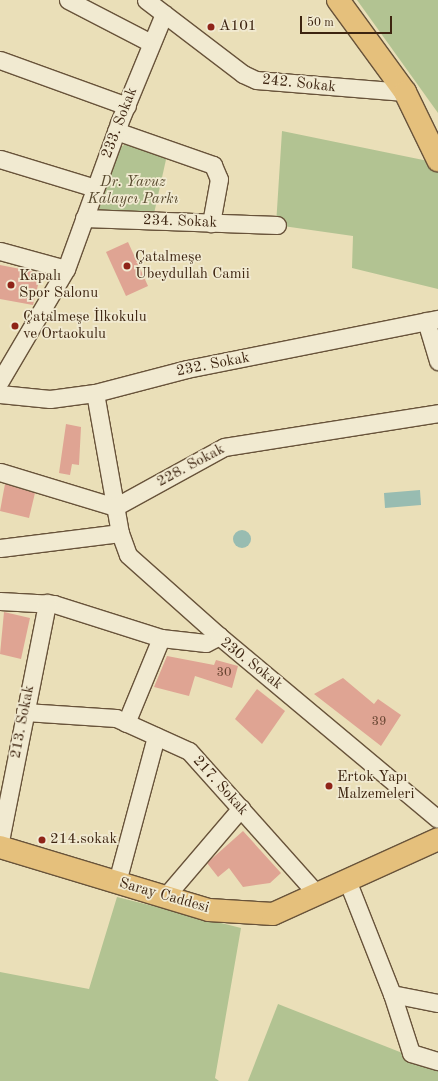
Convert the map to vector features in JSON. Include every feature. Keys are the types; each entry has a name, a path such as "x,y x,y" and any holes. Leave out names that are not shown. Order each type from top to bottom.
{"main road":[{"path":"338,0 405,92 438,160"},
{"name":"Saray Caddesi","path":"0,847 209,910 273,914 438,839"}],"street":[{"path":"68,0 151,43"},
{"name":"242. Sokak","path":"146,0 243,74 256,80 405,92"},
{"name":"233. Sokak","path":"0,381 66,269 116,131 164,14"},
{"path":"0,60 127,106"},
{"path":"116,131 213,165 219,179 211,223"},
{"path":"0,158 95,188"},
{"name":"234. Sokak","path":"84,218 277,225"},
{"path":"0,251 66,269"},
{"name":"232. Sokak","path":"0,394 50,399 95,393 187,369 432,320 438,361"},
{"path":"95,393 120,533 134,562 219,636"},
{"name":"228. Sokak","path":"115,507 224,447 438,413"},
{"path":"0,472 115,507"},
{"path":"0,548 120,533"},
{"name":"230. Sokak","path":"0,601 47,603 161,638 206,643 219,636 438,819"},
{"name":"213. Sokak","path":"0,841 47,603"},
{"path":"126,722 161,638"},
{"name":"217. Sokak","path":"25,712 116,718 189,751 317,894"},
{"path":"117,882 156,736"},
{"path":"165,896 241,808"},
{"path":"347,880 392,994 411,1054 438,1061"},
{"path":"392,994 438,1003"}],"green space":[{"path":"357,0 438,0 438,113"},
{"path":"282,131 433,162 438,173 438,289 352,268 353,236 276,225"},
{"name":"Dr. Yavuz Kalaycı Parkı","path":"127,143 167,155 153,218 97,214 121,147"},
{"path":"117,897 241,928 215,1078 219,1081 0,1081 0,972 89,989"},
{"path":"278,1004 438,1067 438,1081 248,1081"}],"water":[{"path":"420,490 421,505 385,508 384,493"},
{"path":"242,530 248,533 251,539 248,545 242,548 236,545 233,539 236,533"}],"building":[{"path":"128,242 148,286 126,296 106,252"},
{"path":"0,265 41,273 33,305 0,299"},
{"path":"66,424 81,427 79,465 72,464 70,475 59,473"},
{"path":"5,484 35,493 29,518 0,511"},
{"path":"4,612 30,618 21,659 0,654"},
{"path":"167,656 214,665 216,660 238,666 232,688 195,676 189,696 154,687"},
{"path":"343,678 374,704 378,699 401,715 381,746 314,694"},
{"path":"257,689 285,711 262,744 235,719"},
{"path":"243,831 281,873 270,883 243,887 229,868 218,877 207,863"}],"place":[{"name":"A101","path":"211,27"},
{"name":"Çatalmeşe Ubeydullah Camii","path":"127,266"},
{"name":"Kapalı Spor Salonu","path":"11,285"},
{"name":"Çatalmeşe İlkokulu ve Ortaokulu","path":"15,326"},
{"name":"Ertok Yapı Malzemeleri","path":"329,786"},
{"name":"214.sokak","path":"42,840"}]}
